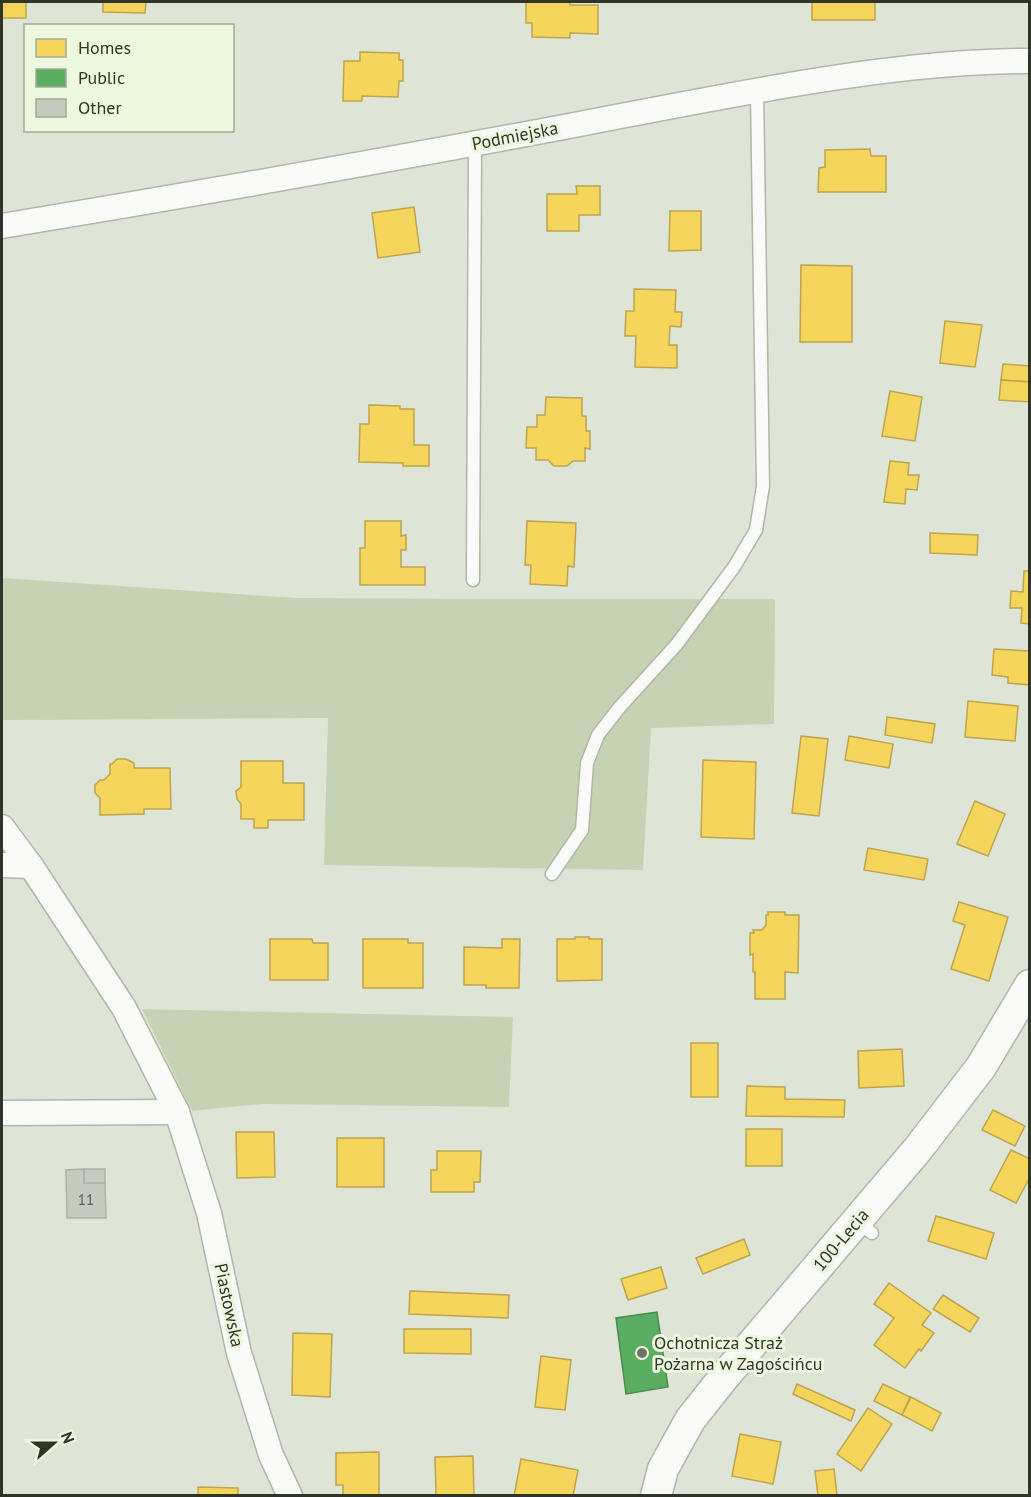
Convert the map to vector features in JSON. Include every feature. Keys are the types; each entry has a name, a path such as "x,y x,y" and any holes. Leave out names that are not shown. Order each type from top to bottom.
{"street":[{"name":"Podmiejska","path":"2,226 475,144 757,90 874,71 993,61 1029,61"},
{"name":"Piastowska","path":"2,827 31,866 124,1008 177,1112 209,1213 239,1353 271,1455 290,1496"},
{"path":"2,865 31,866"},
{"name":"100-Lecia","path":"656,1496 663,1468 690,1420 724,1377 864,1227 918,1149 981,1067 1029,985"},
{"path":"2,1113 177,1112"}],"lane":[{"path":"552,874 582,830 587,763 598,735 619,708 677,644 734,567 756,530 763,486 757,90"},
{"path":"473,580 475,144"}],"green space":[{"path":"2,578 296,598 775,599 774,724 651,728 643,870 324,865 328,718 2,720"},
{"path":"142,1009 513,1017 509,1107 262,1104 192,1111"}],"building: Homes":[{"path":"2,2 26,2 26,18 2,18"},
{"path":"103,2 146,2 145,13 103,12"},
{"path":"526,2 570,2 570,5 598,5 598,34 570,33 570,38 532,37 532,23 526,23"},
{"path":"812,2 875,2 875,20 812,20"},
{"path":"360,52 399,53 399,60 403,60 403,81 399,81 398,97 362,96 362,101 343,101 344,61 360,61"},
{"path":"870,149 871,156 886,156 886,192 818,192 819,168 825,167 825,150"},
{"path":"576,186 600,186 600,215 579,215 579,231 547,231 547,194 577,194"},
{"path":"414,207 420,252 378,258 372,213"},
{"path":"670,211 701,211 701,250 669,251"},
{"path":"801,265 852,266 852,342 800,342"},
{"path":"634,289 676,290 675,312 682,312 681,327 670,326 669,345 677,345 677,368 635,367 636,336 625,336 626,311 634,311"},
{"path":"945,321 982,325 975,367 940,363"},
{"path":"1003,364 1030,366 1030,382 1001,380"},
{"path":"1001,380 1030,382 1030,402 999,400"},
{"path":"890,391 922,397 915,441 882,436"},
{"path":"546,397 582,398 582,416 586,416 586,431 590,431 590,449 585,448 585,461 573,461 567,466 554,466 548,460 536,460 536,448 526,448 527,427 537,427 537,415 545,415"},
{"path":"369,405 414,409 414,445 429,445 429,466 359,462 360,424 369,424"},
{"path":"890,461 909,463 908,475 919,475 917,490 906,489 905,504 884,502"},
{"path":"365,521 401,521 401,536 406,535 406,550 401,550 401,567 425,567 425,585 360,585 360,548 365,548"},
{"path":"527,521 576,523 574,567 568,566 567,586 530,584 531,565 525,565"},
{"path":"930,533 978,535 977,555 930,553"},
{"path":"1024,571 1030,571 1030,624 1021,623 1022,608 1010,608 1011,591 1023,592"},
{"path":"994,649 1030,651 1030,685 1008,683 1008,677 992,675"},
{"path":"968,701 1018,706 1015,741 965,737"},
{"path":"887,717 935,724 932,743 885,735"},
{"path":"801,736 828,739 819,816 792,813"},
{"path":"849,736 893,744 889,768 845,760"},
{"path":"117,759 126,759 134,763 134,768 170,768 171,809 144,809 144,814 100,815 100,798 95,793 95,785 110,774 110,764"},
{"path":"703,760 756,762 754,839 701,837"},
{"path":"241,761 283,761 283,783 304,783 304,820 268,820 268,828 254,828 254,819 241,819 241,804 237,799 236,791 241,787"},
{"path":"975,801 1005,814 988,856 957,844"},
{"path":"868,848 928,859 924,880 864,870"},
{"path":"959,902 1008,917 989,981 951,969 965,925 953,921"},
{"path":"768,912 799,915 798,973 785,972 785,999 755,999 755,972 753,972 753,954 750,955 750,933 754,933 753,930 762,930 766,925"},
{"path":"575,937 602,939 602,980 557,981 557,939 575,939"},
{"path":"270,939 312,939 313,943 328,943 328,980 270,980"},
{"path":"363,939 408,939 408,943 423,943 423,988 363,988"},
{"path":"502,939 520,939 519,988 464,985 464,947 502,948"},
{"path":"691,1043 718,1043 718,1097 691,1097"},
{"path":"902,1049 904,1086 859,1088 858,1051"},
{"path":"747,1086 785,1087 785,1099 845,1100 844,1117 746,1116"},
{"path":"993,1110 1025,1126 1015,1146 982,1130"},
{"path":"746,1129 782,1129 782,1166 746,1166"},
{"path":"236,1132 274,1132 275,1177 237,1178"},
{"path":"337,1138 384,1138 384,1187 337,1187"},
{"path":"1011,1150 1030,1159 1030,1177 1016,1203 990,1190"},
{"path":"437,1151 481,1151 480,1182 474,1182 474,1192 431,1192 431,1170 437,1170"},
{"path":"936,1216 994,1233 986,1259 928,1241"},
{"path":"744,1239 750,1255 703,1274 696,1258"},
{"path":"661,1267 667,1288 628,1300 621,1279"},
{"path":"889,1283 931,1313 922,1325 934,1333 905,1368 874,1345 894,1318 874,1304"},
{"path":"410,1291 509,1295 508,1318 409,1314"},
{"path":"943,1295 979,1318 970,1332 933,1309"},
{"path":"404,1329 471,1329 471,1354 404,1353"},
{"path":"293,1333 332,1334 330,1397 292,1395"},
{"path":"541,1356 571,1360 565,1410 535,1407"},
{"path":"797,1384 855,1410 851,1421 793,1394"},
{"path":"883,1384 910,1397 902,1415 874,1401"},
{"path":"911,1397 941,1413 932,1431 902,1415"},
{"path":"868,1408 892,1424 861,1471 837,1454"},
{"path":"740,1434 781,1442 773,1484 732,1476"},
{"path":"379,1452 379,1496 343,1496 343,1485 336,1485 336,1453"},
{"path":"473,1456 474,1496 436,1496 435,1457"},
{"path":"521,1459 578,1470 573,1496 514,1496"},
{"path":"834,1469 837,1496 818,1496 815,1471"},
{"path":"198,1487 238,1488 238,1496 198,1496"}],"building: Public":[{"name":"Ochotnicza Straż Pożarna w Zagościńcu","path":"657,1312 668,1387 626,1394 616,1318"}],"building: Other":[{"path":"84,1169 84,1183 105,1183 106,1218 67,1218 66,1170"},
{"path":"84,1169 105,1169 105,1183 84,1183"}],"place":[{"name":"Ochotnicza Straż Pożarna w Zagościńcu","path":"642,1353"}]}
